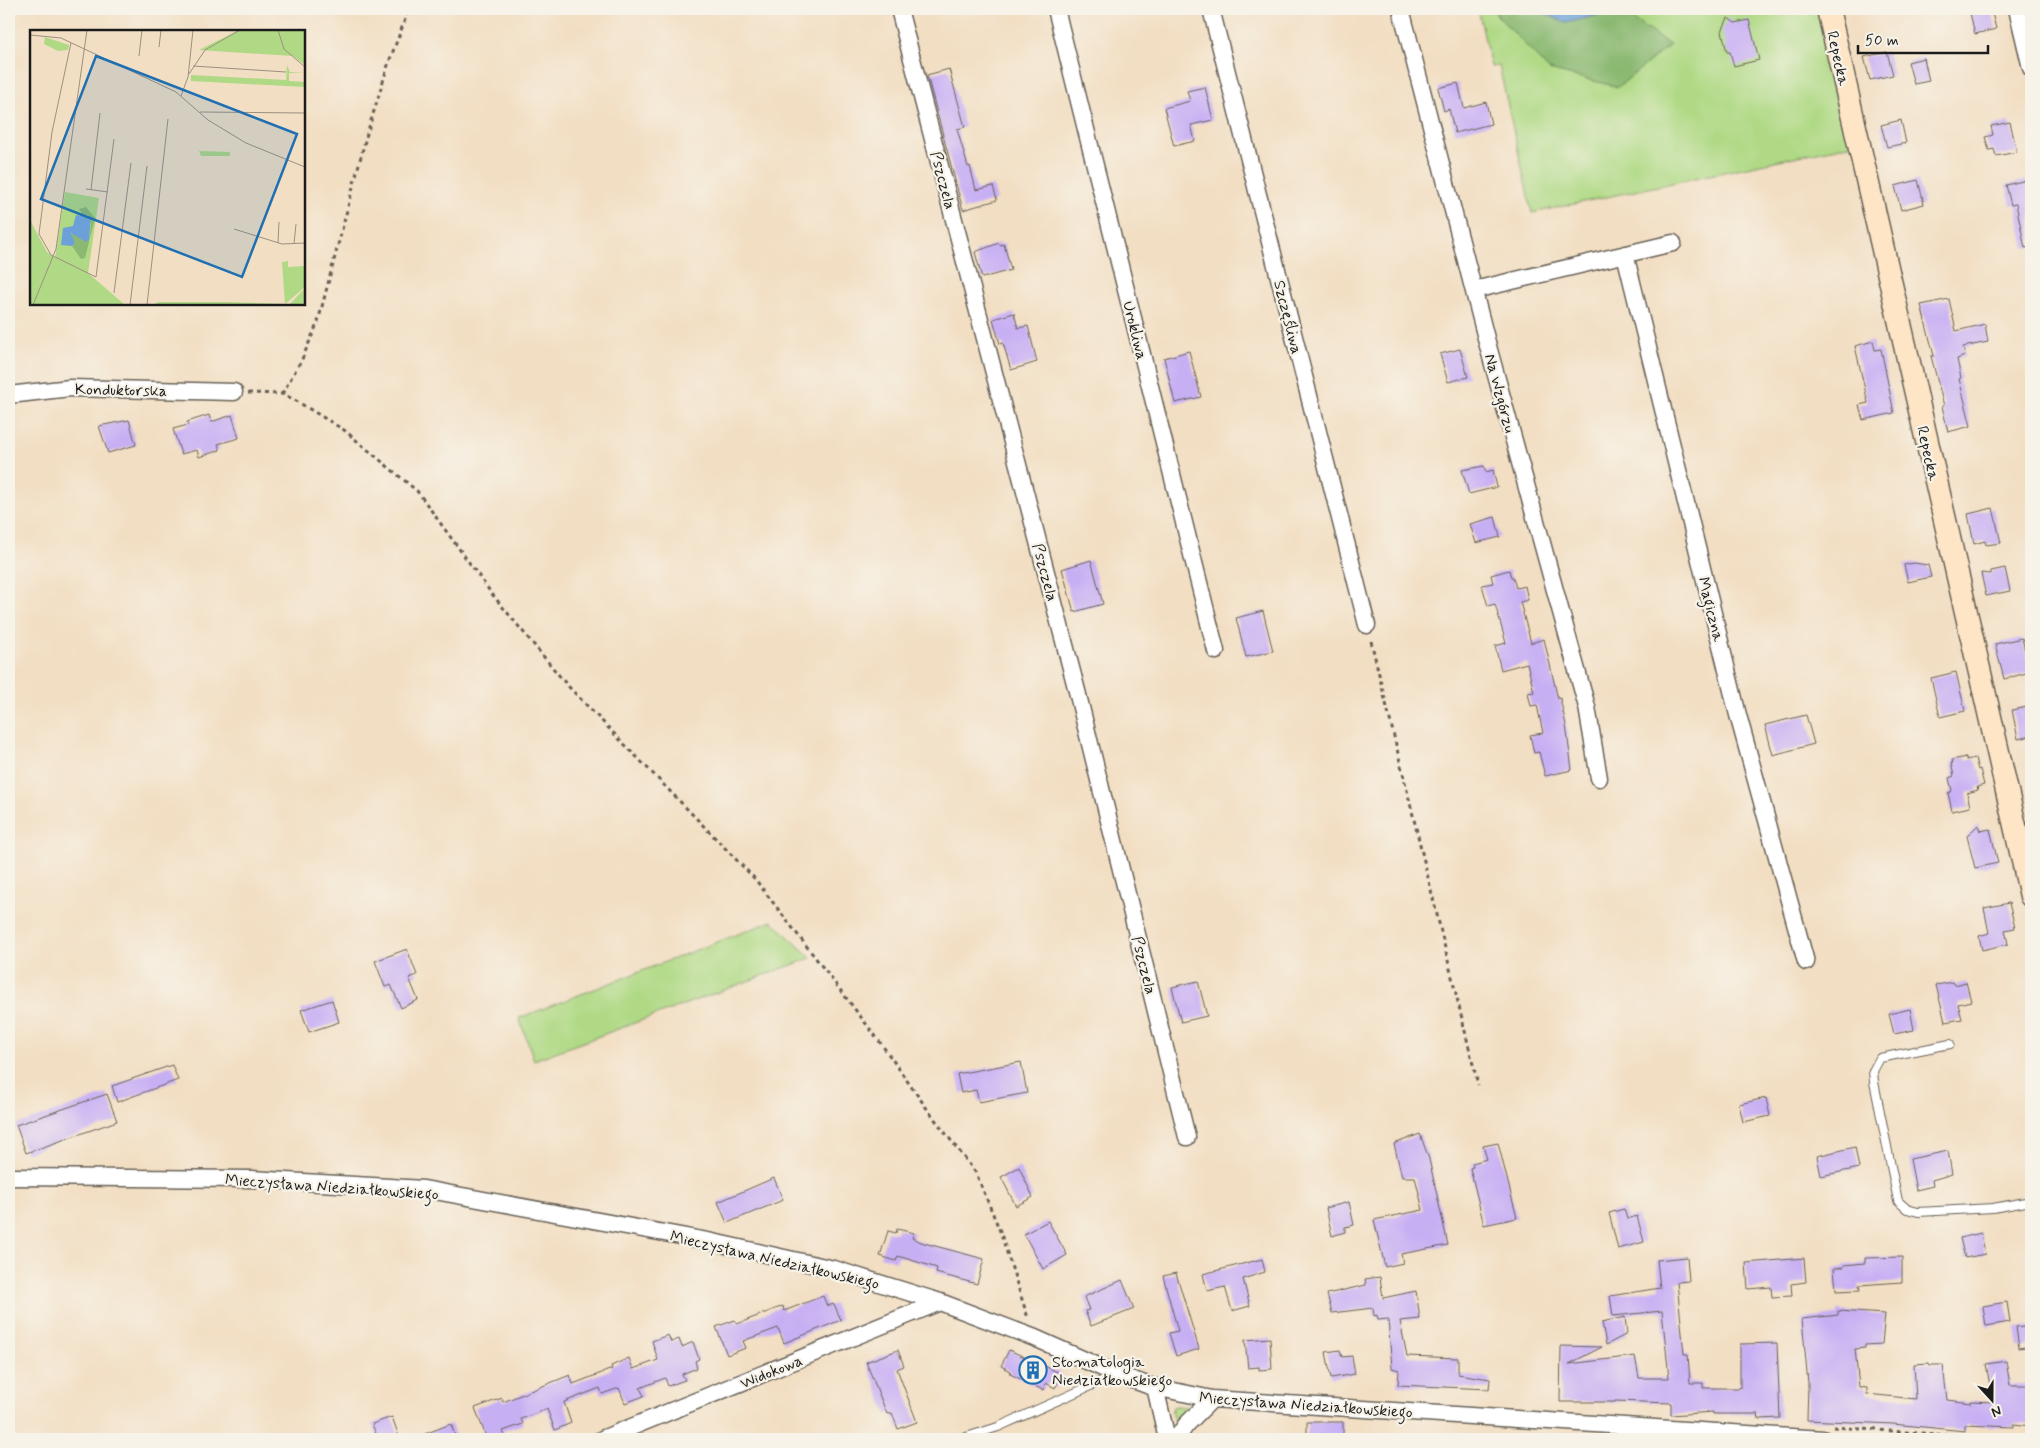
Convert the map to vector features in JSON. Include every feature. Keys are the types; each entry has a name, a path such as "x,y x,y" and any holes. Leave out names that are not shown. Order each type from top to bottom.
{"street":[{"name":"Pszczela","path":"899,9 1079,700 1187,1137"},
{"name":"Urokliwa","path":"1056,9 1216,652"},
{"name":"Szczęśliwa","path":"1212,9 1367,625"},
{"name":"Na Wzgórzu","path":"1401,9 1474,290 1587,707 1599,778"},
{"name":"Repecka","path":"1828,9 2031,896"},
{"path":"2017,9 2031,68"},
{"path":"1474,290 1673,243"},
{"name":"Magiczna","path":"1625,254 1738,715 1806,962"},
{"name":"Konduktorska","path":"9,395 70,388 234,392"},
{"name":"Mieczysława Niedziałkowskiego","path":"9,1177 251,1179 424,1189 727,1246 834,1269 940,1302 1035,1338 1116,1374 1156,1387 1212,1399 1823,1439"},
{"name":"Widokowa","path":"602,1439 940,1302"},
{"path":"1156,1387 1167,1439"},
{"path":"1176,1439 1186,1425 1212,1399"}],"lane":[{"path":"1950,1044 1880,1058 1873,1071 1898,1201 1908,1209 1918,1212 1993,1208 2031,1201"},
{"path":"960,1439 998,1427 1116,1374"}],"path":[{"path":"282,394 302,359 318,322 366,137 409,9"},
{"path":"234,392 282,394 344,430 416,491 492,594 566,685 755,880 877,1038 930,1113 976,1173 1000,1231 1035,1338"},
{"path":"1367,625 1478,1085"}],"green space":[{"path":"1478,9 1820,9 1850,145 1532,213 1499,66 1491,67"},
{"path":"1495,9 1537,9 1539,11 1595,16 1618,9 1670,45 1618,87 1549,70 1496,14"},
{"path":"772,921 811,958 534,1060 519,1018"},
{"path":"1173,1407 1188,1407 1191,1410 1176,1425 1171,1412"}],"water":[{"path":"1537,9 1614,9 1566,23"}],"building":[{"path":"1969,9 1991,9 1996,29 1975,34"},
{"path":"1728,18 1735,23 1749,20 1759,60 1734,66 1730,52 1727,52 1722,31"},
{"path":"1887,52 1893,75 1870,80 1864,57"},
{"path":"1924,58 1929,81 1914,84 1908,62"},
{"path":"949,69 965,127 957,129 976,190 993,186 997,200 963,210 927,75"},
{"path":"1458,83 1464,108 1486,102 1491,124 1455,133 1449,109 1444,111 1438,88"},
{"path":"1205,87 1213,120 1191,125 1195,141 1174,146 1164,108 1190,101 1187,91"},
{"path":"1901,120 1906,143 1887,147 1881,125"},
{"path":"2010,122 2017,152 1996,156 1994,149 1989,150 1985,137 1993,135 1991,126"},
{"path":"2031,179 2031,247 2025,248 2016,204 2011,205 2006,185"},
{"path":"1918,180 1924,204 1901,210 1895,186"},
{"path":"999,243 1000,245 1004,244 1011,270 982,278 975,252"},
{"path":"1949,299 1956,331 1985,324 1988,342 1963,347 1965,356 1957,359 1961,378 1959,379 1971,426 1948,432 1942,406 1944,406 1931,356 1934,356 1921,305"},
{"path":"1014,313 1018,328 1028,326 1037,362 1011,370 1003,343 1000,344 993,319"},
{"path":"1873,341 1875,350 1881,349 1894,413 1863,420 1859,405 1868,403 1855,346"},
{"path":"1460,349 1468,377 1448,382 1440,354"},
{"path":"1189,351 1201,397 1175,403 1164,358"},
{"path":"209,415 211,422 232,415 239,438 218,444 220,450 199,457 197,450 181,454 173,429 188,425 187,422"},
{"path":"129,420 136,445 108,453 99,426"},
{"path":"1484,466 1486,472 1493,470 1497,487 1469,494 1462,470"},
{"path":"1993,508 2001,543 1986,545 1985,541 1974,544 1968,514"},
{"path":"1495,517 1500,537 1476,543 1470,524"},
{"path":"1091,560 1103,604 1074,612 1062,569"},
{"path":"1914,563 1928,565 1931,577 1908,582 1904,565"},
{"path":"2005,568 2010,591 1986,596 1981,573 1991,574 1991,571"},
{"path":"1509,570 1516,588 1525,586 1528,600 1520,602 1531,643 1544,639 1566,725 1572,770 1545,776 1539,752 1534,753 1530,735 1543,733 1537,705 1531,706 1528,693 1534,692 1527,663 1501,670 1495,646 1506,643 1495,604 1488,606 1482,585 1493,583 1491,575"},
{"path":"1263,611 1273,651 1246,657 1236,618"},
{"path":"2022,638 2030,672 2004,679 1995,644"},
{"path":"1956,672 1965,711 1940,717 1931,678"},
{"path":"2031,706 2031,736 2018,739 2012,710"},
{"path":"1806,715 1814,744 1773,755 1765,725"},
{"path":"1966,757 1966,760 1975,758 1984,785 1977,787 1978,790 1967,793 1970,807 1952,811 1948,793 1952,791 1949,778 1954,776 1951,763 1953,763 1952,760"},
{"path":"1978,825 1980,831 1990,829 1998,863 1975,868 1967,836"},
{"path":"2009,903 2015,928 2005,930 2008,944 1982,950 1979,936 1989,933 1984,908"},
{"path":"407,949 417,975 409,978 418,1000 401,1008 391,985 385,987 375,961"},
{"path":"1198,981 1207,1016 1181,1022 1172,987"},
{"path":"1953,982 1955,985 1966,982 1971,1001 1958,1004 1962,1019 1945,1022 1936,985"},
{"path":"332,1000 339,1022 309,1032 301,1010"},
{"path":"1910,1009 1914,1030 1894,1034 1889,1014"},
{"path":"1021,1062 1027,1093 979,1102 976,1090 961,1093 957,1074"},
{"path":"172,1065 178,1080 117,1102 112,1086"},
{"path":"107,1094 117,1121 26,1153 16,1125"},
{"path":"1766,1098 1770,1116 1743,1122 1739,1104"},
{"path":"1420,1134 1429,1159 1448,1245 1401,1254 1403,1263 1385,1267 1374,1220 1423,1210 1415,1177 1402,1177 1394,1144"},
{"path":"1498,1143 1517,1218 1484,1225 1470,1168 1473,1167 1472,1163 1487,1159 1483,1146"},
{"path":"1855,1147 1859,1168 1821,1176 1817,1156"},
{"path":"1948,1151 1952,1174 1932,1180 1933,1186 1916,1190 1910,1159"},
{"path":"1019,1167 1033,1197 1016,1206 1001,1177"},
{"path":"774,1178 783,1200 727,1223 718,1202"},
{"path":"1349,1202 1354,1225 1345,1227 1345,1232 1332,1236 1326,1208"},
{"path":"1624,1209 1627,1219 1637,1216 1644,1242 1618,1249 1609,1213"},
{"path":"1048,1221 1067,1255 1043,1269 1024,1234"},
{"path":"897,1229 914,1233 912,1238 924,1243 984,1259 977,1284 936,1273 937,1268 898,1256 896,1261 880,1256 888,1231 896,1233"},
{"path":"1981,1233 1985,1254 1965,1258 1960,1238"},
{"path":"1687,1257 1689,1281 1677,1282 1684,1354 1688,1354 1690,1383 1703,1383 1703,1388 1740,1388 1740,1344 1777,1343 1780,1418 1759,1419 1758,1414 1713,1414 1713,1412 1671,1415 1671,1403 1560,1402 1561,1346 1602,1347 1569,1364 1635,1356 1639,1378 1669,1378 1662,1311 1613,1316 1610,1296 1660,1288 1657,1260"},
{"path":"1902,1257 1902,1282 1859,1285 1860,1290 1836,1291 1834,1268 1865,1263 1865,1258"},
{"path":"1804,1258 1806,1282 1791,1284 1792,1296 1772,1297 1771,1287 1748,1289 1746,1263"},
{"path":"1262,1259 1265,1272 1243,1279 1250,1306 1232,1311 1225,1287 1207,1291 1203,1274"},
{"path":"1176,1273 1199,1349 1176,1356 1169,1333 1178,1331 1163,1276"},
{"path":"1380,1277 1383,1298 1416,1291 1420,1319 1400,1321 1407,1356 1458,1358 1458,1374 1490,1379 1489,1389 1398,1385 1399,1370 1392,1368 1388,1319 1378,1320 1377,1315 1374,1316 1373,1308 1332,1313 1327,1294 1366,1285 1365,1279"},
{"path":"1122,1280 1134,1309 1091,1326 1085,1311 1089,1310 1084,1297"},
{"path":"823,1296 827,1306 834,1304 841,1320 784,1343 778,1328 743,1341 746,1348 727,1355 716,1327 735,1320 737,1324 783,1306 784,1311"},
{"path":"2007,1302 2010,1322 1986,1326 1983,1306"},
{"path":"1838,1311 1885,1314 1882,1344 1865,1345 1865,1348 1855,1349 1859,1387 1867,1388 1867,1394 1916,1399 1914,1364 1929,1363 1930,1365 1943,1365 1947,1400 1971,1403 1971,1401 1993,1402 1986,1364 2006,1361 2010,1385 2028,1385 2027,1402 2031,1402 2031,1426 2014,1424 2014,1427 1965,1425 1965,1431 1893,1424 1807,1420 1808,1383 1802,1319 1838,1315"},
{"path":"1625,1317 1627,1334 1606,1345 1602,1322"},
{"path":"2031,1325 2031,1346 2019,1348 2016,1327"},
{"path":"668,1335 671,1342 679,1339 682,1347 693,1342 699,1359 695,1361 697,1368 682,1374 685,1380 668,1386 665,1378 640,1388 644,1396 625,1403 619,1388 602,1394 600,1388 564,1402 571,1423 555,1430 547,1409 521,1419 523,1424 503,1431 506,1439 487,1439 475,1408 502,1398 503,1402 570,1375 573,1384 612,1369 611,1366 629,1358 633,1369 658,1360 652,1341"},
{"path":"1270,1338 1272,1369 1259,1370 1259,1367 1248,1368 1245,1340"},
{"path":"898,1350 904,1366 897,1369 917,1422 898,1429 892,1413 887,1414 866,1362"},
{"name":"Stomatologia Niedziałkowskiego","path":"1009,1350 1062,1374 1055,1388 1046,1383 1043,1390 1010,1374 1011,1371 1001,1366"},
{"path":"1340,1350 1342,1357 1352,1356 1355,1374 1331,1378 1326,1352"},
{"path":"392,1417 400,1439 378,1439 372,1424"},
{"path":"1307,1422 1343,1422 1343,1439 1307,1439"},
{"path":"451,1424 456,1439 414,1439 414,1438"}],"place":[{"name":"Stomatologia Niedziałkowskiego","path":"1033,1370"}]}
